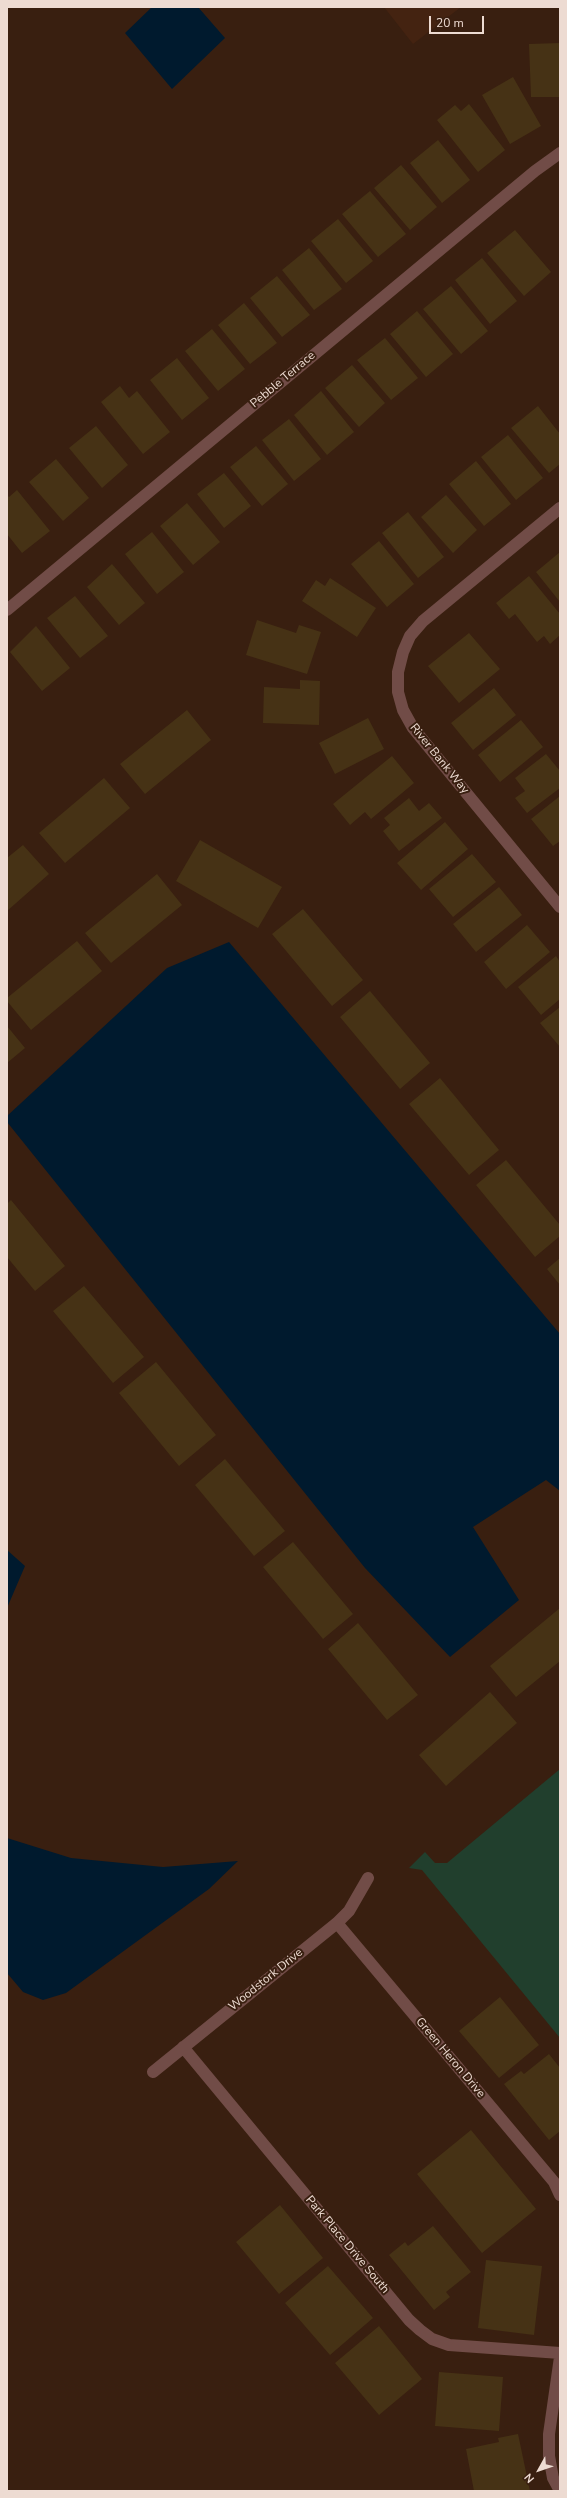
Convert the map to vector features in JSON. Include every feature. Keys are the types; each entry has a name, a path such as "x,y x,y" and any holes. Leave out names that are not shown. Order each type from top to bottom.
{"street":[{"name":"Pebble Terrace","path":"7,610 535,171 560,153"},
{"name":"River Bank Way","path":"560,508 422,621 410,636 403,652 398,672 398,692 403,710 413,728 560,907"},
{"name":"Woodstork Drive","path":"152,2072 337,1923 349,1911 368,1878"},
{"name":"Green Heron Drive","path":"337,1923 554,2182 560,2195"},
{"name":"Park Place Drive South","path":"183,2047 409,2320 432,2340 449,2345 560,2353"},
{"path":"560,2357 549,2434 549,2456 553,2478 560,2491"}],"shaded area":[{"path":"384,7 461,7 413,44"}],"green space":[{"path":"560,1769 560,2038 422,1870 409,1868 425,1852 435,1863 447,1863"}],"water":[{"path":"152,7 198,7 225,38 172,89 125,33"},
{"path":"229,942 560,1334 560,1491 546,1480 473,1527 519,1600 450,1657 365,1568 7,1122 7,1116 167,968"},
{"path":"7,1550 25,1566 7,1608"},
{"path":"7,1838 71,1858 163,1867 238,1861 209,1889 66,1993 43,2000 23,1992 7,1973"}],"building":[{"path":"560,43 560,97 531,97 529,44"},
{"path":"513,77 541,126 510,144 482,95"},
{"path":"469,104 505,150 478,172 437,120 455,105 461,111"},
{"path":"438,140 470,180 442,203 410,163"},
{"path":"401,165 437,207 410,230 374,188"},
{"path":"370,191 406,234 378,257 342,214"},
{"path":"338,219 373,261 346,283 311,241"},
{"path":"515,230 551,272 524,296 487,253"},
{"path":"309,248 342,289 314,310 282,270"},
{"path":"482,258 517,301 490,324 455,280"},
{"path":"277,276 310,315 282,337 250,298"},
{"path":"451,286 488,331 461,354 423,309"},
{"path":"244,303 277,343 250,364 218,325"},
{"path":"417,311 453,354 426,377 390,334"},
{"path":"212,329 245,369 218,391 185,351"},
{"path":"385,338 418,378 391,400 357,360"},
{"path":"177,358 209,398 182,420 150,380"},
{"path":"352,365 385,403 359,427 325,388"},
{"path":"120,386 129,398 137,391 170,432 143,454 101,402"},
{"path":"321,391 354,432 327,455 294,415"},
{"path":"538,406 560,434 560,464 549,473 511,428"},
{"path":"289,419 321,459 294,481 262,440"},
{"path":"96,426 128,465 102,488 69,448"},
{"path":"508,435 543,478 516,500 481,457"},
{"path":"256,446 288,484 262,506 230,467"},
{"path":"56,459 89,498 63,521 29,482"},
{"path":"476,461 511,504 484,526 449,484"},
{"path":"224,473 251,506 224,528 197,494"},
{"path":"17,490 50,531 22,553 7,534 7,495 9,497"},
{"path":"446,495 477,530 453,553 421,517"},
{"path":"187,503 220,542 193,565 160,526"},
{"path":"408,512 444,557 418,578 382,533"},
{"path":"152,532 184,572 157,594 125,554"},
{"path":"379,541 414,584 387,607 351,564"},
{"path":"560,552 560,602 536,572"},
{"path":"112,564 145,603 119,625 87,587"},
{"path":"529,576 560,614 560,635 550,644 544,636 537,642 515,614 509,619 496,603"},
{"path":"330,578 376,608 357,637 302,601 316,580 325,586"},
{"path":"75,596 108,636 80,658 47,618"},
{"path":"257,620 296,633 299,625 321,632 307,674 246,655"},
{"path":"36,626 70,668 42,691 10,652"},
{"path":"469,633 500,669 459,703 428,666"},
{"path":"300,680 320,681 319,725 263,723 264,687 300,689"},
{"path":"494,688 516,715 473,750 451,723"},
{"path":"187,710 211,740 145,794 120,764"},
{"path":"368,718 384,749 335,774 319,743"},
{"path":"521,720 543,747 500,782 478,755"},
{"path":"546,754 560,771 560,788 527,813 515,798 525,791 515,778"},
{"path":"392,756 414,783 371,819 365,812 350,825 333,804"},
{"path":"104,778 130,808 65,863 39,833"},
{"path":"560,796 560,841 553,846 531,819"},
{"path":"409,798 419,811 429,803 442,818 399,851 383,831 390,825 384,818"},
{"path":"445,822 468,849 421,890 397,863"},
{"path":"200,840 282,887 258,928 176,881"},
{"path":"23,845 49,874 7,911 7,858"},
{"path":"472,854 496,882 453,917 429,889"},
{"path":"157,874 182,905 111,963 85,933"},
{"path":"499,887 522,915 476,952 453,924"},
{"path":"303,909 363,980 332,1006 272,934"},
{"path":"527,925 550,952 506,989 484,962"},
{"path":"77,941 102,971 31,1030 7,1001 7,998"},
{"path":"556,956 560,962 560,999 541,1015 518,987"},
{"path":"370,991 430,1063 400,1089 340,1017"},
{"path":"560,1007 560,1047 540,1023"},
{"path":"7,1026 25,1048 7,1063"},
{"path":"440,1078 499,1150 469,1175 409,1104"},
{"path":"506,1160 560,1225 560,1236 535,1257 476,1185"},
{"path":"11,1200 65,1266 35,1291 7,1257 7,1204"},
{"path":"560,1258 560,1285 547,1269"},
{"path":"84,1286 144,1357 113,1383 53,1311"},
{"path":"156,1362 216,1435 179,1466 119,1393"},
{"path":"225,1459 285,1531 254,1556 195,1485"},
{"path":"293,1542 353,1614 323,1639 263,1567"},
{"path":"560,1608 560,1661 516,1697 490,1666"},
{"path":"358,1623 418,1695 387,1720 328,1649"},
{"path":"490,1692 517,1723 446,1786 419,1755"},
{"path":"500,1997 539,2045 499,2078 459,2031"},
{"path":"549,2054 560,2068 560,2131 549,2140 504,2084 521,2071 524,2074"},
{"path":"471,2130 536,2209 482,2253 417,2174"},
{"path":"280,2205 323,2258 279,2294 236,2242"},
{"path":"433,2226 471,2272 446,2292 450,2297 434,2310 389,2255 405,2242 408,2246"},
{"path":"486,2260 542,2266 534,2335 478,2328"},
{"path":"328,2266 373,2318 330,2355 285,2303"},
{"path":"379,2326 422,2379 379,2415 335,2363"},
{"path":"439,2372 503,2377 499,2431 435,2426"},
{"path":"518,2434 530,2491 474,2491 466,2449 499,2442 498,2438"}]}
